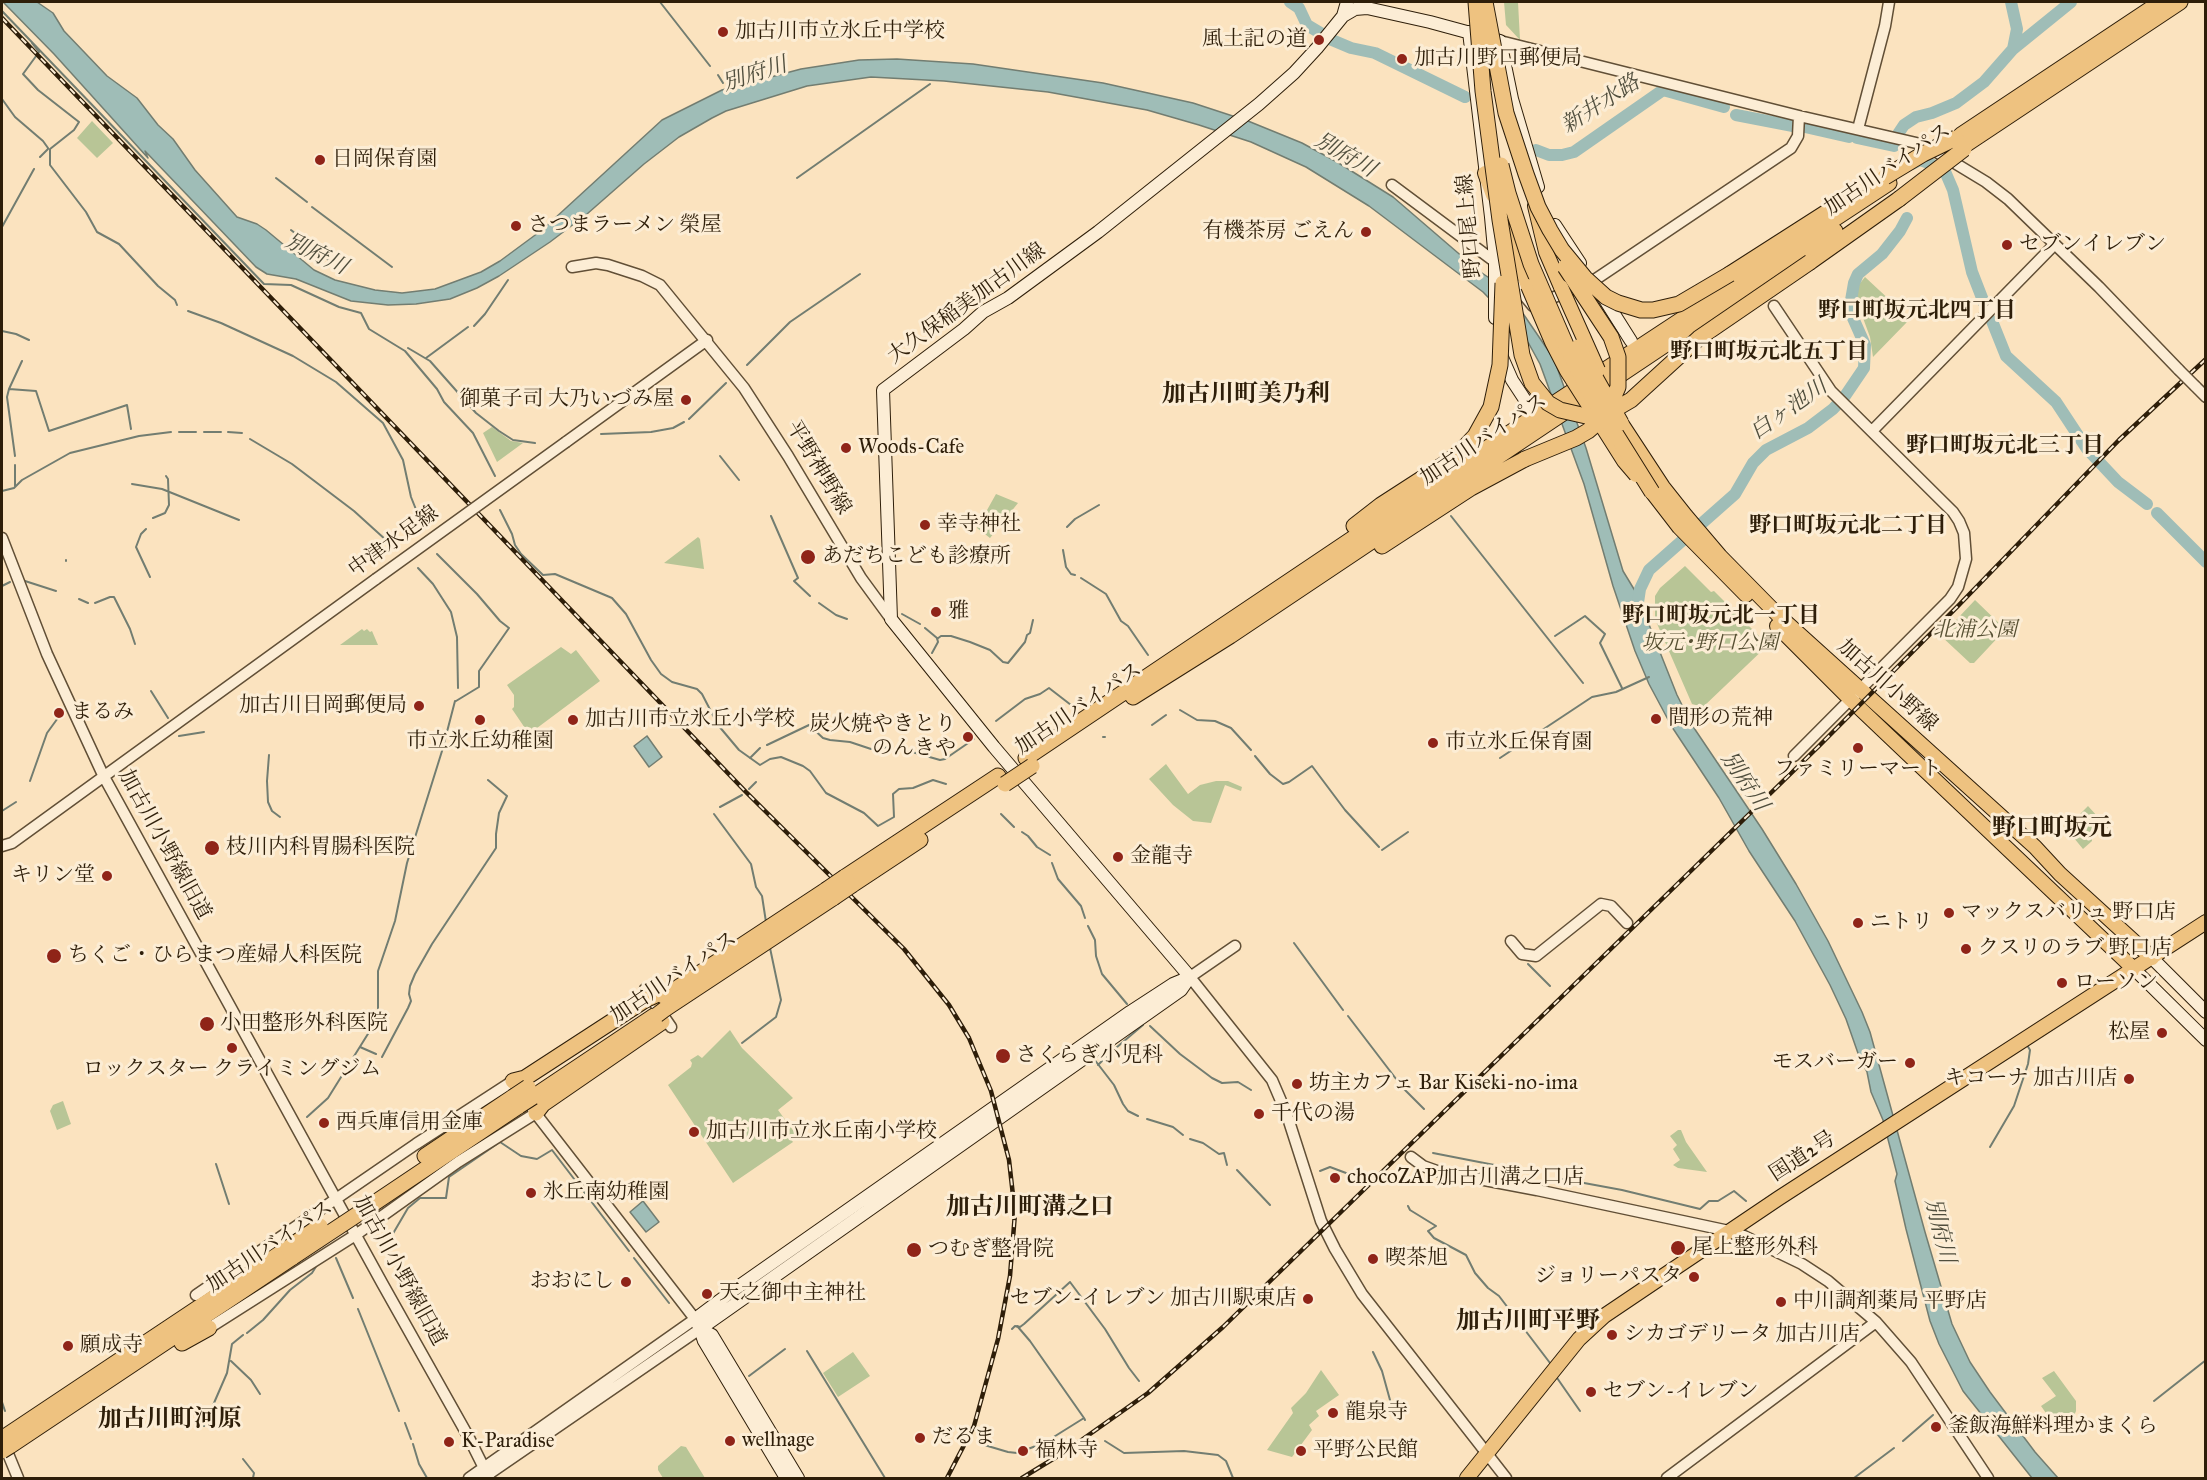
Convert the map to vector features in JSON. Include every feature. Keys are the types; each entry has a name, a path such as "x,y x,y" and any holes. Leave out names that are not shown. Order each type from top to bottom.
{"highway":[{"path":"1476,2 1479,47 1500,220 1526,370 1532,383 1544,398 1560,410 1573,415 1598,416 1631,400 1699,338 1810,262 1892,188"},
{"path":"1230,636 1353,565 1502,471 1588,431 1602,419 1618,387 1618,357 1611,337 1567,270 1538,207 1506,112 1485,2"},
{"path":"1485,2 1500,118 1527,221 1540,258 1575,339 1621,423"},
{"name":"加古川バイパス","path":"1961,145 2161,2"},
{"name":"加古川バイパス","path":"1029,762 1244,610 1542,413 1575,398 1892,188 1991,128 2180,2"},
{"path":"1479,47 1508,193 1532,264 1557,325 1587,388 1652,492"},
{"path":"1538,207 1562,249 1585,278 1606,297 1630,308 1653,310 1679,304 1820,216 1892,188"},
{"path":"1244,610 1381,505 1446,463 1475,436 1486,418 1495,395 1500,365 1503,283 1500,220"},
{"name":"加古川バイパス","path":"655,1010 682,984 848,881 1029,762 1230,636 1542,413"},
{"name":"加古川バイパス","path":"3,1438 355,1202 516,1102 655,1010 714,977 848,881"},
{"path":"513,1081 525,1078 655,1010"},
{"path":"536,1113 543,1104 655,1010"},
{"name":"加古川バイパス","path":"2,1451 355,1202"},
{"path":"3,1438 34,1410 75,1379 187,1305 196,1295"},
{"path":"40,1426 92,1403 209,1328"}],"main road":[{"name":"大久保稲美加古川線","path":"891,619 883,390 983,312 1008,298 1098,232 1294,74 1343,16 1347,2"},
{"path":"1343,16 1364,5 1500,41 1525,147 1546,209 1631,341"},
{"name":"野口尾上線","path":"1469,32 1495,260 1495,335 1502,360 1512,380 1542,413"},
{"name":"加古川小野線","path":"1525,147 1546,252 1621,423 1717,560"},
{"name":"加古川小野線","path":"1485,173 1552,342 1567,371 1624,462 1652,492 1679,527 1717,560 1856,695 2134,969"},
{"path":"698,1324 1178,992 1190,977 998,752 891,619"},
{"name":"加古川小野線","path":"1856,695 2035,847 2060,874 2152,958"},
{"name":"国道2号","path":"1467,1479 1579,1339 1599,1319 1729,1231 2205,922"},
{"path":"2152,958 2205,1012"},
{"path":"2134,969 2205,1040"},
{"path":"698,1324 704,1341 786,1479"},
{"path":"698,1324 712,1335 798,1479"}],"street":[{"path":"1858,129 1885,26 1889,2"},
{"path":"1500,41 1799,116 1926,145 1986,182 2008,199 2205,397"},
{"path":"1392,185 1495,260 1533,306 1593,281 1791,148 1798,136 1799,116"},
{"path":"1872,431 2055,244"},
{"name":"平野神野線","path":"572,267 596,263 625,270 656,282 707,340 754,403 861,578 891,619"},
{"path":"1774,306 1831,391 1934,491 1959,520 1964,533 1966,559 1958,587 1950,599 1794,756"},
{"name":"中津水足線","path":"2,846 12,843 707,340"},
{"name":"加古川小野線旧道","path":"2,538 47,654 103,775 488,1475"},
{"path":"1512,941 1522,954 1536,956 1601,904 1611,906 1627,923"},
{"path":"1234,945 1190,977 1272,1080 1287,1115 1321,1221 1362,1294 1506,1479"},
{"path":"196,1295 337,1199 355,1202 416,1144 513,1081 698,1324 488,1475 469,1479"},
{"path":"209,1328 357,1234 458,1162 536,1113"},
{"path":"1411,1157 1423,1166 1437,1171 1729,1231 1802,1264 1828,1281 1876,1322 1911,1362 1988,1479"},
{"path":"1666,1479 1876,1322"},
{"path":"3,1438 18,1479"}],"green space":[{"path":"1504,2 1518,2 1520,40 1506,25"},
{"path":"92,121 113,143 97,158 77,138"},
{"path":"1865,277 1908,317 1908,321 1873,357 1870,337 1856,299 1857,287"},
{"path":"492,427 511,441 523,443 497,462 483,433"},
{"path":"996,494 1018,503 990,538 977,528"},
{"path":"698,537 704,569 664,563"},
{"name":"坂元･野口公園","path":"1685,566 1711,592 1714,591 1768,645 1703,707 1692,704 1655,619 1655,596 1660,588"},
{"name":"北浦公園","path":"1975,600 2003,627 2003,632 1974,663 1970,663 1941,636"},
{"path":"362,629 372,631 378,645 340,645"},
{"path":"561,647 571,654 576,650 600,681 529,734 512,709 514,695 507,685"},
{"path":"1166,764 1188,794 1200,785 1216,781 1228,781 1242,787 1241,791 1225,785 1211,823 1193,821 1173,805 1149,779"},
{"path":"2088,806 2108,828 2092,839 2083,849 2064,826"},
{"path":"730,1030 742,1048 793,1098 778,1110 795,1133 790,1138 793,1142 733,1183 668,1085 691,1067 690,1060 698,1055 702,1058"},
{"path":"63,1101 71,1124 57,1130 50,1111 53,1105"},
{"path":"1681,1130 1686,1142 1707,1172 1678,1168 1673,1165 1680,1160 1673,1149 1677,1145 1670,1136"},
{"path":"853,1352 870,1376 838,1397 823,1373"},
{"path":"1321,1370 1339,1395 1316,1411 1319,1416 1309,1425 1312,1430 1292,1457 1267,1450 1293,1413 1291,1408 1306,1393"},
{"path":"2054,1371 2076,1401 2076,1411 2066,1434 2060,1433 2041,1406 2056,1396 2042,1378"},
{"path":"681,1446 686,1447 705,1478 663,1478 658,1466"}],"water":[{"path":"3,2 37,2 53,13 64,31 107,76 137,98 158,125 173,139 195,170 237,217 266,230 314,270 335,280 375,290 402,293 435,289 481,272 542,230 662,120 722,90 801,69 859,60 897,59 973,64 1103,83 1193,103 1248,121 1302,143 1393,197 1479,271 1507,290 1554,359 1586,448 1623,571 1643,604 1677,695 1692,725 1796,884 1828,941 1862,1012 1870,1032 1952,1324 1970,1362 1990,1392 2035,1452 2058,1478 2032,1478 1963,1391 1939,1344 1930,1321 1906,1229 1895,1181 1897,1174 1883,1120 1846,1019 1795,921 1672,727 1649,684 1613,586 1584,484 1540,364 1529,344 1511,321 1483,292 1369,206 1306,167 1251,142 1147,110 1048,92 944,81 871,77 807,86 726,111 712,118 679,137 550,242 477,288 450,299 416,304 388,305 351,301 296,279 267,274 256,267 145,151 148,158 54,54"},
{"path":"647,736 662,757 649,767 634,746"},
{"path":"643,1201 659,1222 646,1232 630,1212"}],"waterway":[{"path":"660,2 710,66"},
{"name":"新井水路","path":"1290,2 1299,8 1307,25 1332,40 1351,48 1375,53 1465,97"},
{"name":"白ヶ池川","path":"1857,138 1894,146 1904,125 1916,117 1956,103 1984,82 2013,49 2017,29 2011,2"},
{"path":"2013,49 2071,2"},
{"path":"2,11 264,284 291,285 339,307 361,313 369,329 405,351 437,389 444,402 473,433 495,476"},
{"path":"32,43 39,52 23,74 38,90 79,122 74,130 50,149 50,165 86,212 97,232 119,244 158,286 175,300 177,305"},
{"name":"別府川","path":"718,75 723,83"},
{"path":"797,178 930,84"},
{"name":"新井水路","path":"1536,150 1549,155 1574,152 1663,90 1724,107"},
{"path":"2,99 15,117 48,148"},
{"name":"新井水路","path":"1736,115 1793,126"},
{"name":"新井水路","path":"1805,127 1849,137"},
{"path":"40,157 48,149"},
{"name":"新井水路","path":"1912,164 1920,160 1944,169 1953,190 1972,272 1984,303"},
{"path":"2,227 34,169"},
{"path":"276,178 307,202"},
{"path":"312,207 392,267"},
{"name":"白ヶ池川","path":"1637,609 1640,589 1649,570 1735,494 1753,463 1766,450 1808,428 1833,409 1845,396 1864,368 1865,345 1850,306 1854,283 1858,274 1882,254 1907,218"},
{"name":"別府川","path":"291,230 330,261 339,273"},
{"path":"747,365 790,322 860,274"},
{"path":"474,326 508,280"},
{"path":"188,311 221,323 293,356 336,382 383,423 403,460 411,497 423,527"},
{"name":"新井水路","path":"1992,321 2006,356 2056,402 2087,449 2118,482 2147,504"},
{"path":"426,358 468,327"},
{"path":"2,331 29,340"},
{"path":"408,348 430,361 476,413 499,431 513,440 535,443"},
{"path":"15,456 7,397 22,361"},
{"path":"689,419 726,383"},
{"path":"9,389 36,391 49,431 127,405 131,429"},
{"path":"601,434 651,432 673,428 684,422"},
{"path":"2,491 14,488 22,480 70,453 139,436 171,432"},
{"path":"179,432 196,432"},
{"path":"204,432 221,432"},
{"path":"228,432 242,433"},
{"path":"250,439 292,464 354,511 397,550"},
{"path":"720,456 739,480"},
{"path":"15,465 15,486"},
{"path":"153,518 165,513 169,505 166,476"},
{"path":"132,484 162,489 239,520"},
{"path":"1067,527 1075,519 1099,505"},
{"path":"500,510 521,554 543,575 555,574 612,598 626,614 661,674 672,682 697,689 718,725 739,750 760,765 770,759 781,757 803,766 810,771 826,793 864,813 878,826 894,817 893,794 899,789 913,788 933,780 946,784"},
{"name":"新井水路","path":"2157,513 2206,562"},
{"path":"771,516 798,578 794,581 810,596"},
{"path":"1451,516 1583,683"},
{"path":"146,529 141,534 136,547 150,577"},
{"path":"1063,550 1066,567 1071,574 1075,575"},
{"path":"437,554 509,628 479,671 479,687 456,701"},
{"path":"418,568 433,584 451,612 457,637 458,688"},
{"path":"1081,578 1106,594 1121,621 1128,626 1148,655"},
{"path":"25,581 56,591"},
{"path":"2,586 10,582"},
{"path":"95,603 114,597 135,644"},
{"path":"79,599 88,603"},
{"path":"819,603 836,615 847,619"},
{"path":"902,614 920,624"},
{"path":"1555,636 1585,616 1605,634 1600,643 1622,688"},
{"path":"937,639 941,636 951,636 970,642 990,650 1003,662 1008,663 1025,642 1033,620"},
{"path":"925,628 937,638 938,642 932,653"},
{"path":"1500,758 1592,697 1616,692 1649,677"},
{"path":"996,721 1025,699 1049,688 1071,705"},
{"path":"151,691 168,718"},
{"path":"307,1117 328,1098 371,1029 378,1013 378,971 395,921 407,863 455,701"},
{"path":"1180,710 1197,720 1215,721 1231,728 1251,750"},
{"path":"30,781 47,733 63,711"},
{"path":"1152,725 1166,715"},
{"path":"767,745 809,725 823,738 830,740 850,742 871,749 892,747"},
{"path":"179,736 204,732"},
{"path":"898,748 940,760 974,739"},
{"path":"750,758 760,748"},
{"path":"269,755 268,802 272,811 280,817"},
{"path":"1255,756 1270,774 1283,784 1312,766 1345,810 1379,847"},
{"path":"382,1057 411,1001 410,986 415,974 432,944 496,848 499,813 507,796 488,780"},
{"path":"749,789 756,782"},
{"path":"720,807 742,795"},
{"path":"2,811 16,802"},
{"path":"714,814 751,864 756,887 762,896 766,922"},
{"path":"1001,814 1014,827"},
{"path":"1022,832 1037,847 1050,855"},
{"path":"1382,850 1408,832"},
{"path":"1052,863 1058,879 1081,906 1085,918"},
{"path":"1088,926 1095,940 1096,956 1102,974 1127,1004"},
{"path":"1294,943 1343,1010"},
{"path":"742,1043 776,1017 781,1000 770,948"},
{"path":"1528,964 1550,986"},
{"path":"1348,1016 1403,1088 1424,1109"},
{"path":"1110,1053 1143,1025"},
{"path":"1150,1026 1180,1054 1212,1078 1222,1083 1238,1082 1251,1090"},
{"path":"1990,1147 2014,1106 2028,1064 2030,1050 2027,1045"},
{"path":"360,1047 376,1054"},
{"path":"1098,1065 1106,1057"},
{"path":"1094,1059 1114,1085 1128,1111 1138,1116"},
{"path":"1147,1119 1173,1127 1183,1135"},
{"path":"1190,1139 1203,1143 1219,1154 1224,1153 1227,1165"},
{"path":"379,1246 391,1237 408,1208 420,1198 446,1198 449,1177 500,1142 521,1156 537,1159 552,1150 629,1251"},
{"path":"1433,1153 1520,1170"},
{"path":"216,1164 229,1204"},
{"path":"1320,1171 1330,1167 1354,1176"},
{"path":"1237,1170 1270,1205"},
{"path":"1557,1178 1622,1190 1700,1209 1709,1201 1718,1201 1734,1191 1746,1201"},
{"path":"1408,1206 1410,1210 1436,1226 1428,1231 1434,1238 1466,1255 1475,1273 1488,1288 1499,1296 1550,1363"},
{"path":"336,1258 353,1298"},
{"path":"634,1258 669,1303"},
{"path":"247,1333 263,1320 290,1290 312,1273 317,1265"},
{"path":"1017,1326 1024,1324 1070,1282 1105,1329 1139,1381"},
{"path":"358,1309 399,1411"},
{"path":"1012,1329 1015,1326 1018,1327 1030,1341 1084,1418"},
{"path":"204,1426 227,1373 232,1344 243,1335"},
{"path":"749,1376 785,1349"},
{"path":"807,1351 885,1478"},
{"path":"1373,1352 1382,1371 1390,1400"},
{"path":"2154,1401 2206,1360"},
{"path":"231,1361 251,1380 260,1394"},
{"path":"1555,1375 1580,1411"},
{"path":"2,1402 5,1411"},
{"path":"1903,1441 1933,1415"},
{"path":"981,1444 1017,1453 1044,1443 1084,1418 1085,1420"},
{"path":"405,1423 411,1439"},
{"path":"1105,1441 1124,1453 1184,1451 1218,1455 1226,1461 1233,1478"},
{"path":"413,1444 419,1464 427,1478"},
{"path":"1854,1478 1894,1448"},
{"path":"243,1459 254,1473 253,1478"}],"railway":[{"path":"2,18 746,792 904,949 949,1005 969,1038 991,1091 1009,1160 1015,1213 1010,1276 998,1339 974,1426 947,1478"},
{"path":"1022,1478 1066,1451 1148,1393 1223,1327 1819,746 2119,440 2206,359"}],"place":[{"name":"加古川市立氷丘中学校","path":"723,32"},
{"name":"風土記の道","path":"1319,40"},
{"name":"加古川野口郵便局","path":"1402,59"},
{"name":"日岡保育園","path":"320,160"},
{"name":"さつまラーメン 榮屋","path":"516,226"},
{"name":"有機茶房 ごえん","path":"1366,232"},
{"name":"セブンイレブン","path":"2007,245"},
{"name":"御菓子司 大乃いづみ屋","path":"686,400"},
{"name":"Woods-Cafe","path":"846,448"},
{"name":"幸寺神社","path":"925,525"},
{"name":"あだちこども診療所","path":"808,557"},
{"name":"雅","path":"936,612"},
{"name":"加古川日岡郵便局","path":"419,706"},
{"name":"まるみ","path":"59,713"},
{"name":"間形の荒神","path":"1656,719"},
{"name":"市立氷丘幼稚園","path":"480,720"},
{"name":"加古川市立氷丘小学校","path":"573,720"},
{"name":"炭火焼やきとり のんきや","path":"968,737"},
{"name":"市立氷丘保育園","path":"1433,743"},
{"name":"ファミリーマート","path":"1858,748"},
{"name":"枝川内科胃腸科医院","path":"212,848"},
{"name":"金龍寺","path":"1118,857"},
{"name":"キリン堂","path":"107,876"},
{"name":"マックスバリュ 野口店","path":"1949,913"},
{"name":"ニトリ","path":"1858,923"},
{"name":"クスリのラブ 野口店","path":"1966,949"},
{"name":"ちくご・ひらまつ産婦人科医院","path":"54,956"},
{"name":"ローソン","path":"2062,983"},
{"name":"小田整形外科医院","path":"207,1024"},
{"name":"松屋","path":"2162,1033"},
{"name":"ロックスター クライミングジム","path":"232,1048"},
{"name":"さくらぎ小児科","path":"1003,1056"},
{"name":"モスバーガー","path":"1910,1063"},
{"name":"キコーナ 加古川店","path":"2129,1079"},
{"name":"坊主カフェ Bar Kiseki-no-ima","path":"1297,1084"},
{"name":"千代の湯","path":"1259,1114"},
{"name":"西兵庫信用金庫","path":"324,1123"},
{"name":"加古川市立氷丘南小学校","path":"694,1132"},
{"name":"chocoZAP加古川溝之口店","path":"1335,1178"},
{"name":"氷丘南幼稚園","path":"531,1193"},
{"name":"尾上整形外科","path":"1678,1248"},
{"name":"つむぎ整骨院","path":"914,1250"},
{"name":"喫茶旭","path":"1373,1259"},
{"name":"ジョリーパスタ","path":"1694,1277"},
{"name":"おおにし","path":"626,1282"},
{"name":"天之御中主神社","path":"707,1294"},
{"name":"セブン-イレブン 加古川駅東店","path":"1308,1299"},
{"name":"中川調剤薬局 平野店","path":"1781,1302"},
{"name":"シカゴデリータ 加古川店","path":"1612,1335"},
{"name":"願成寺","path":"68,1346"},
{"name":"セブン-イレブン","path":"1591,1392"},
{"name":"龍泉寺","path":"1333,1413"},
{"name":"釜飯海鮮料理かまくら","path":"1936,1427"},
{"name":"だるま","path":"920,1438"},
{"name":"wellnage","path":"730,1441"},
{"name":"K-Paradise","path":"449,1442"},
{"name":"福林寺","path":"1023,1451"},
{"name":"平野公民館","path":"1301,1451"}],"district":[{"name":"野口町坂元北四丁目","path":"1917,312"},
{"name":"野口町坂元北五丁目","path":"1769,353"},
{"name":"加古川町美乃利","path":"1246,395"},
{"name":"野口町坂元北三丁目","path":"2005,447"},
{"name":"野口町坂元北二丁目","path":"1848,527"},
{"name":"野口町坂元北一丁目","path":"1721,617"},
{"name":"野口町坂元","path":"2052,829"},
{"name":"加古川町溝之口","path":"1030,1208"},
{"name":"加古川町平野","path":"1528,1322"},
{"name":"加古川町河原","path":"170,1420"}]}
